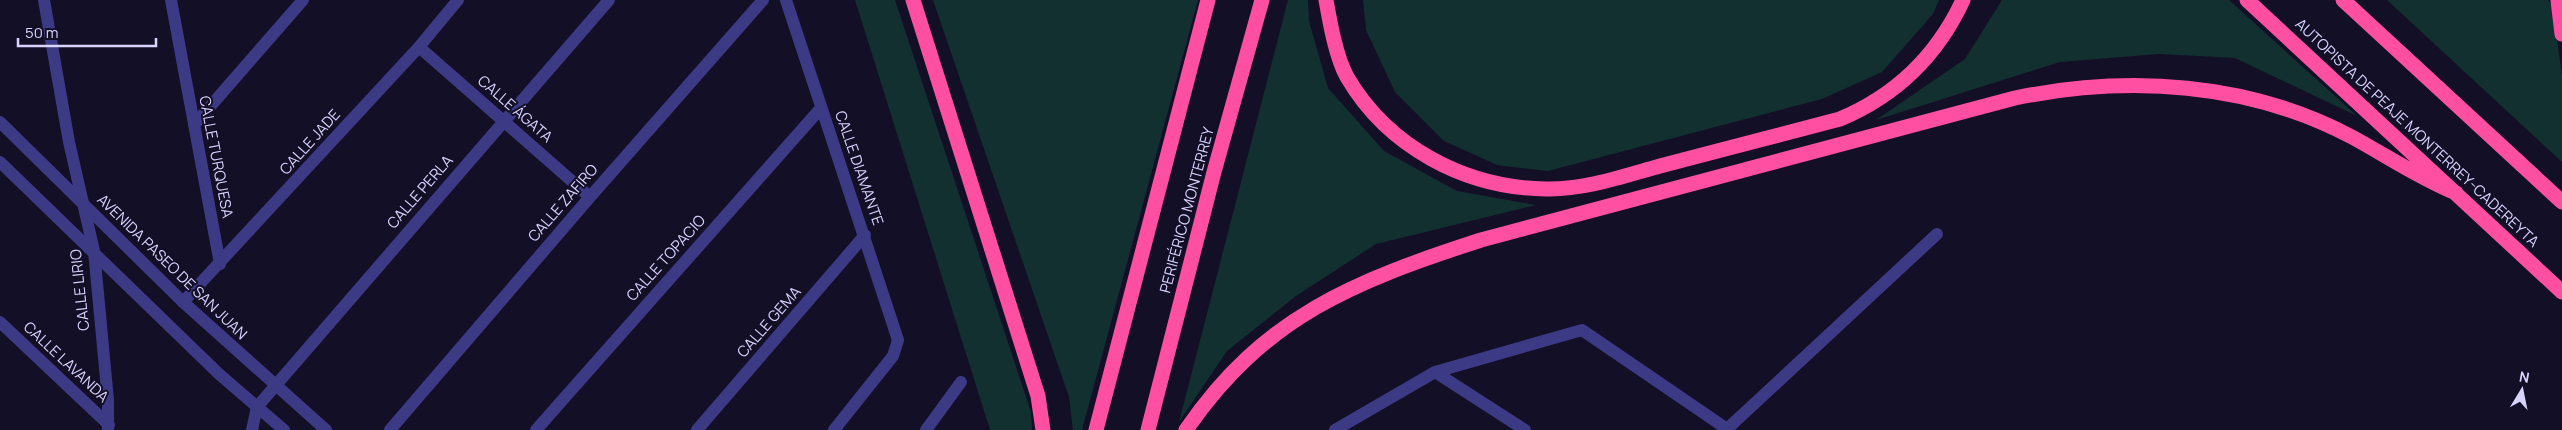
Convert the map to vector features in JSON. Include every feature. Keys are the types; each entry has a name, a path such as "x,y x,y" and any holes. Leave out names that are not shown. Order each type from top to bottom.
{"highway":[{"path":"913,0 1038,396 1043,430"},
{"path":"1096,430 1208,0"},
{"name":"PERIFÉRICO MONTERREY","path":"1148,430 1214,172 1262,0"},
{"path":"1326,0 1346,76 1375,114 1411,147 1453,171 1499,185 1547,189 1595,183 1840,119 1861,110 1880,99 1916,70 1944,36 1963,0"},
{"name":"AUTOPISTA DE PEAJE MONTERREY-CADEREYTA","path":"2247,0 2562,292"},
{"path":"2343,0 2562,202"},
{"path":"2558,0 2562,34"},
{"path":"1186,430 1225,379 1247,356 1269,339 1341,292 1404,265 1481,240 1748,171 2006,101 2052,91 2097,86 2162,86 2206,91 2254,100 2293,112 2352,137 2420,177 2456,193"}],"street":[{"name":"CALLE LIRIO","path":"44,0 69,142 94,252 109,428"},
{"name":"CALLE TURQUESA","path":"170,0 220,264"},
{"path":"194,125 303,0"},
{"name":"CALLE JADE","path":"183,302 419,47 458,0"},
{"name":"CALLE PERLA","path":"257,406 610,0"},
{"name":"CALLE ZAFIRO","path":"390,430 590,197 763,0"},
{"name":"CALLE DIAMANTE","path":"786,0 865,235 898,340 897,348 834,430"},
{"name":"CALLE ÁGATA","path":"419,47 590,197"},
{"name":"CALLE TOPACIO","path":"536,430 821,108"},
{"name":"AVENIDA PASEO DE SAN JUAN","path":"0,122 183,302 274,386 326,430"},
{"path":"0,162 219,374 284,430"},
{"path":"1335,430 1435,372 1582,330 1727,429 1937,234"},
{"name":"CALLE GEMA","path":"697,430 865,235"},
{"name":"CALLE LAVANDA","path":"0,322 109,428"},
{"path":"1435,372 1525,430"},
{"path":"926,430 962,382"},
{"path":"252,430 257,406"}],"green space":[{"path":"855,0 895,0 1031,412 1032,430 990,430"},
{"path":"933,0 1198,0 1082,430 1073,430 1069,397"},
{"path":"1288,0 1308,0 1309,21 1328,88 1384,151 1457,191 1536,205 1376,244 1296,296 1227,351 1179,422"},
{"path":"1363,0 1939,0 1933,14 1882,72 1822,99 1548,171 1497,165 1444,141 1395,92 1366,30"},
{"path":"2002,0 2229,0 2357,116 2235,58 2159,54 2060,62 1876,120 1965,59"},
{"path":"2387,0 2548,0 2552,5 2562,75 2562,162"}]}
